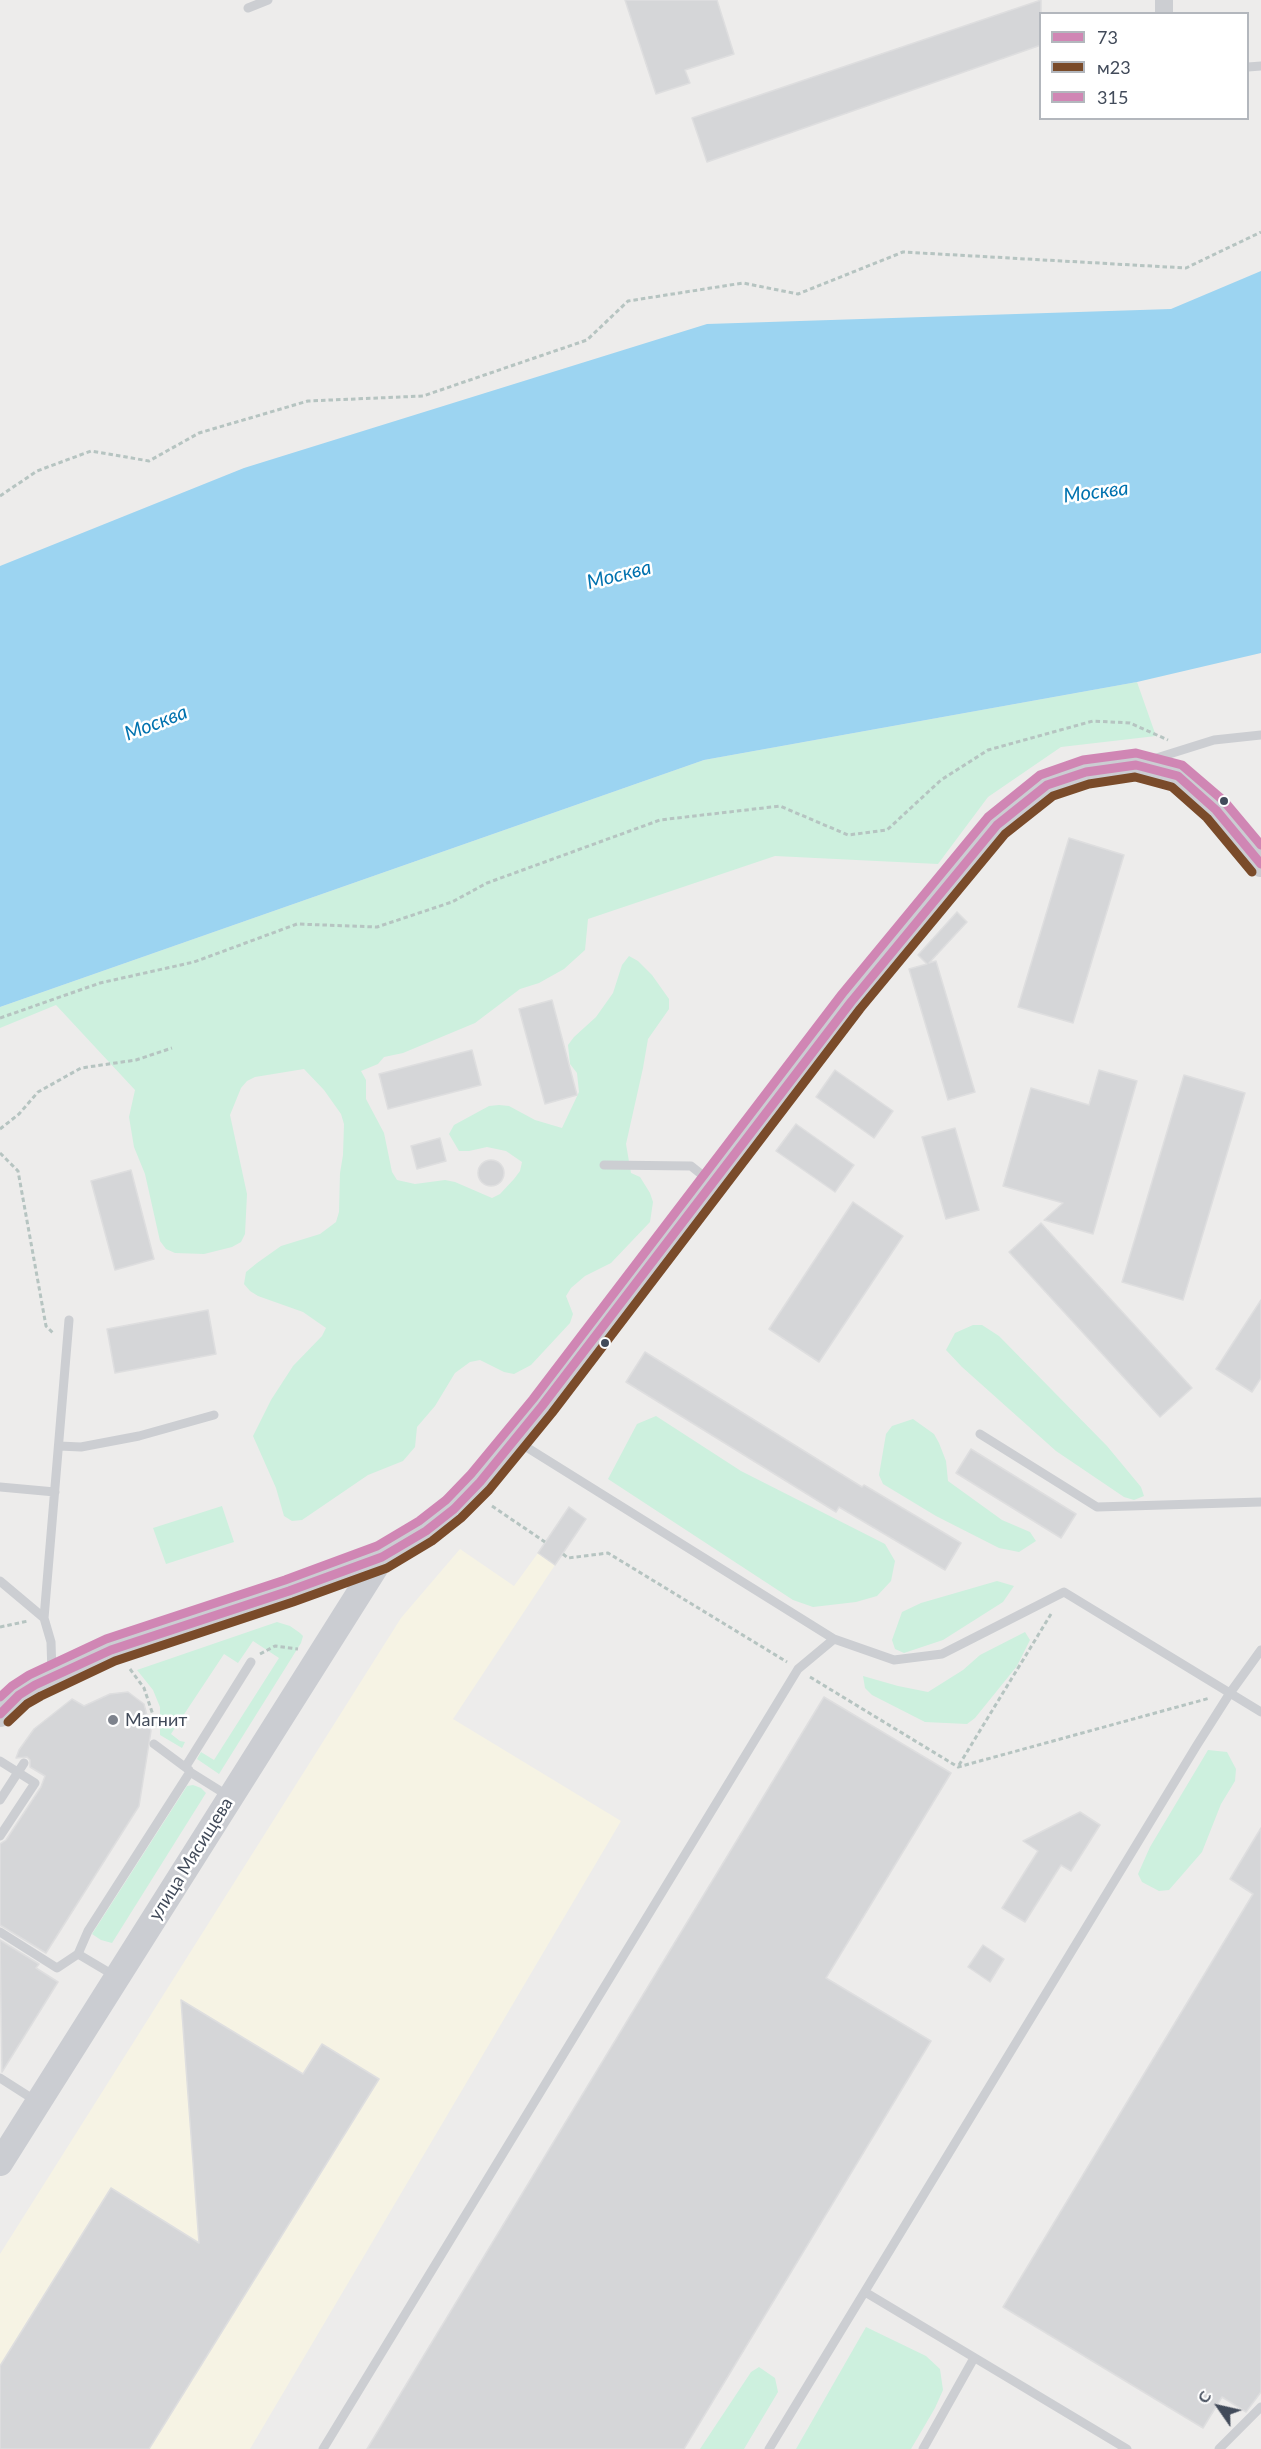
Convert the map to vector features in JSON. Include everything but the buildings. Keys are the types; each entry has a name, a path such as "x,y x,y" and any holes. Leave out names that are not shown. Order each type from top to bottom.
{"street":[{"path":"0,1714 18,1695 52,1676 149,1636 289,1591 382,1557 426,1531 454,1509 480,1482 514,1440 714,1184 851,1002 997,825 1047,785 1086,772 1136,765 1178,776 1216,810 1261,864"},
{"name":"улица Мясищева","path":"0,2163 382,1557"}],"lane":[{"path":"248,8 268,0"},
{"path":"1136,765 1214,740 1261,735"},
{"path":"604,1165 690,1166 714,1184"},
{"path":"52,1676 51,1642 44,1618 69,1320"},
{"path":"59,1446 81,1447 139,1436 214,1415"},
{"path":"980,1434 1097,1507 1261,1502"},
{"path":"514,1440 834,1639 894,1660 942,1654 1064,1592 1261,1712"},
{"path":"0,1487 55,1492"},
{"path":"0,1581 44,1618"},
{"path":"323,2449 798,1669 834,1639"},
{"path":"769,2449 1230,1693 1261,1650"},
{"path":"0,1932 57,1968 78,1954 87,1931 251,1662"},
{"path":"154,1744 230,1797"},
{"path":"0,1761 34,1783 0,1836"},
{"path":"0,1800 24,1763"},
{"path":"78,1954 117,1977"},
{"path":"0,2078 38,2103"},
{"path":"865,2292 1127,2449"},
{"path":"923,2449 974,2358"},
{"path":"1219,2449 1261,2407"}],"path":[{"path":"0,496 37,471 91,451 148,461 199,434 308,401 423,396 587,340 628,301 743,283 798,294 903,252 1186,268 1261,232"},
{"path":"0,1018 100,983 194,962 297,924 377,927 452,902 487,883 660,820 780,806 848,835 887,830 941,780 988,750 1092,721 1130,723 1171,742"},
{"path":"0,1129 38,1092 81,1068 136,1060 172,1048"},
{"path":"0,1153 18,1171 46,1326 68,1348"},
{"path":"492,1506 545,1542"},
{"path":"562,1554 568,1557 608,1553 958,1767 1230,1693"},
{"path":"958,1767 1064,1592"},
{"path":"0,1627 44,1618"},
{"path":"251,1662 263,1651 275,1646 306,1650"},
{"path":"130,1669 144,1688 155,1721 154,1744"}],"shaded area":[{"path":"460,1549 514,1586 538,1553 555,1565 453,1719 621,1821 250,2449 0,2449 0,2254 401,1618"}],"green space":[{"path":"1137,682 1156,736 1061,747 988,797 938,864 775,856 588,919 585,950 564,969 539,983 520,989 475,1023 403,1053 384,1057 378,1064 361,1071 366,1080 366,1099 384,1133 392,1172 397,1180 415,1184 445,1180 492,1198 500,1194 514,1179 520,1171 522,1162 506,1151 487,1147 459,1151 449,1134 454,1125 489,1106 499,1105 509,1106 535,1120 562,1128 579,1092 577,1073 570,1064 568,1045 596,1017 613,993 622,965 629,956 638,961 652,975 669,999 669,1009 648,1039 626,1144 631,1173 640,1177 653,1202 650,1222 611,1263 585,1276 571,1288 566,1296 573,1314 570,1323 531,1365 514,1374 504,1372 480,1360 470,1362 455,1373 435,1406 417,1427 415,1447 403,1461 368,1475 302,1520 292,1521 284,1516 276,1488 253,1436 271,1400 293,1366 322,1336 326,1328 303,1312 258,1296 244,1284 246,1272 281,1246 320,1234 336,1222 339,1212 343,1155 344,1124 341,1114 324,1090 304,1069 255,1077 247,1081 241,1088 230,1115 247,1194 245,1234 241,1242 232,1247 204,1254 175,1253 166,1249 160,1241 145,1174 134,1147 129,1117 135,1090 56,1005 0,1028 0,1007 704,760"},
{"path":"973,1325 982,1325 999,1336 1107,1446 1141,1487 1144,1496 1134,1500 1124,1497 1056,1451 962,1367 946,1350 955,1333"},
{"path":"656,1416 741,1471 885,1544 895,1561 891,1581 877,1596 856,1602 813,1607 793,1600 608,1479 637,1424"},
{"path":"913,1419 934,1434 946,1461 948,1481 1002,1520 1030,1532 1036,1541 1019,1552 999,1548 936,1516 883,1484 879,1475 886,1434 892,1426"},
{"path":"222,1506 234,1542 166,1564 153,1528"},
{"path":"997,1581 1014,1586 1003,1602 943,1640 904,1653 895,1649 892,1640 902,1612 921,1603"},
{"path":"277,1622 290,1626 300,1633 303,1636 301,1643 219,1774 197,1759 201,1752 214,1760 279,1658 253,1641 238,1663 224,1654 171,1734 185,1742 182,1748 160,1735 160,1707 153,1690 137,1670"},
{"path":"1025,1632 1030,1640 1017,1666 975,1718 967,1724 925,1722 872,1695 865,1688 863,1676 928,1692 963,1670 980,1655"},
{"path":"1208,1750 1227,1752 1236,1769 1235,1781 1221,1804 1202,1852 1169,1890 1159,1891 1142,1882 1138,1874 1150,1847"},
{"path":"193,1785 206,1793 112,1943 101,1940 92,1934 187,1786"},
{"path":"866,2327 926,2356 940,2369 943,2390 935,2408 911,2449 796,2449"},
{"path":"759,2367 775,2378 778,2392 744,2449 700,2449 751,2372"}],"water":[{"name":"Москва","path":"1261,271 1261,653 1137,682 704,760 0,1007 0,566 244,468 707,324 1171,309"}],"transit line":[{"name":"315","path":"0,1697 29,1675 106,1639 285,1580 377,1546 419,1521 446,1500 471,1474 533,1399 842,994 988,817 1040,775 1083,760 1136,753 1182,765 1224,801 1261,845"},
{"name":"73","path":"0,1714 19,1695 35,1685 111,1650 289,1591 382,1557 426,1531 454,1509 480,1482 542,1406 851,1002 997,825 1047,785 1086,772 1136,765 1178,776 1216,810 1261,864"},
{"name":"м23","path":"8,1722 27,1704 41,1696 115,1661 387,1568 432,1541 461,1518 489,1490 552,1413 860,1009 1005,834 1053,796 1089,784 1135,777 1172,787 1207,818 1252,872"}],"place":[{"name":"Магнит","path":"113,1720"}]}
